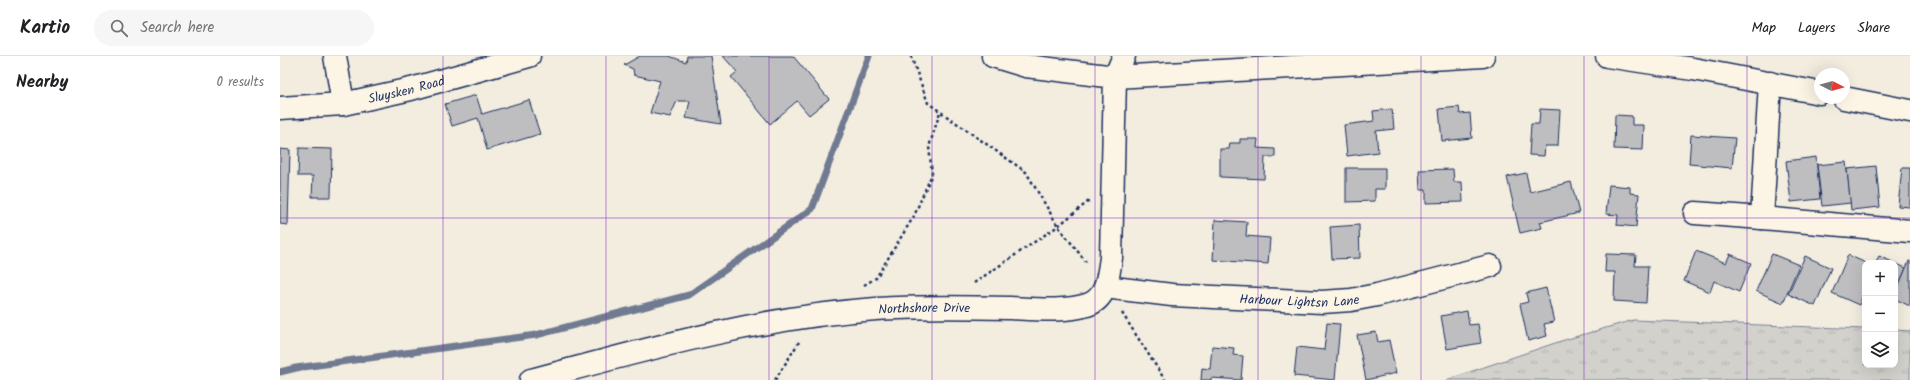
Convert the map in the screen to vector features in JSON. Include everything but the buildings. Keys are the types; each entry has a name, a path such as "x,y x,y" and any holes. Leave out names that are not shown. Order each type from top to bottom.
{"street":[{"path":"334,56 343,104"},
{"name":"Sluysken Road","path":"280,108 343,104 411,89 530,56"},
{"path":"993,56 1026,66 1115,77 1348,60 1483,56"},
{"path":"1115,77 1124,56"},
{"path":"1607,56 1694,63 1770,83 1814,92"},
{"name":"Northshore Drive","path":"531,380 634,353 739,328 819,315 875,309 940,307 1060,309 1088,305 1100,298 1105,287 1110,258 1115,77"},
{"path":"1762,218 1770,83"},
{"path":"1850,99 1910,111"},
{"path":"1695,213 1910,231"},
{"name":"Harbour Lightsn Lane","path":"1105,287 1172,295 1322,302 1352,300 1377,295 1490,266"}],"path":[{"path":"911,56 928,103 1026,172 1058,226 1105,287 1165,380"},
{"path":"863,286 876,278 914,216 932,174 929,147 940,112"},
{"path":"973,284 1058,226 1112,182"},
{"path":"775,380 790,354 819,315"}],"green space":[{"path":"1633,320 1862,329 1862,368 1898,368 1898,330 1910,331 1910,380 1446,380 1561,341"}],"waterway":[{"path":"280,372 296,368 536,335 689,295 812,209 869,56"}]}
